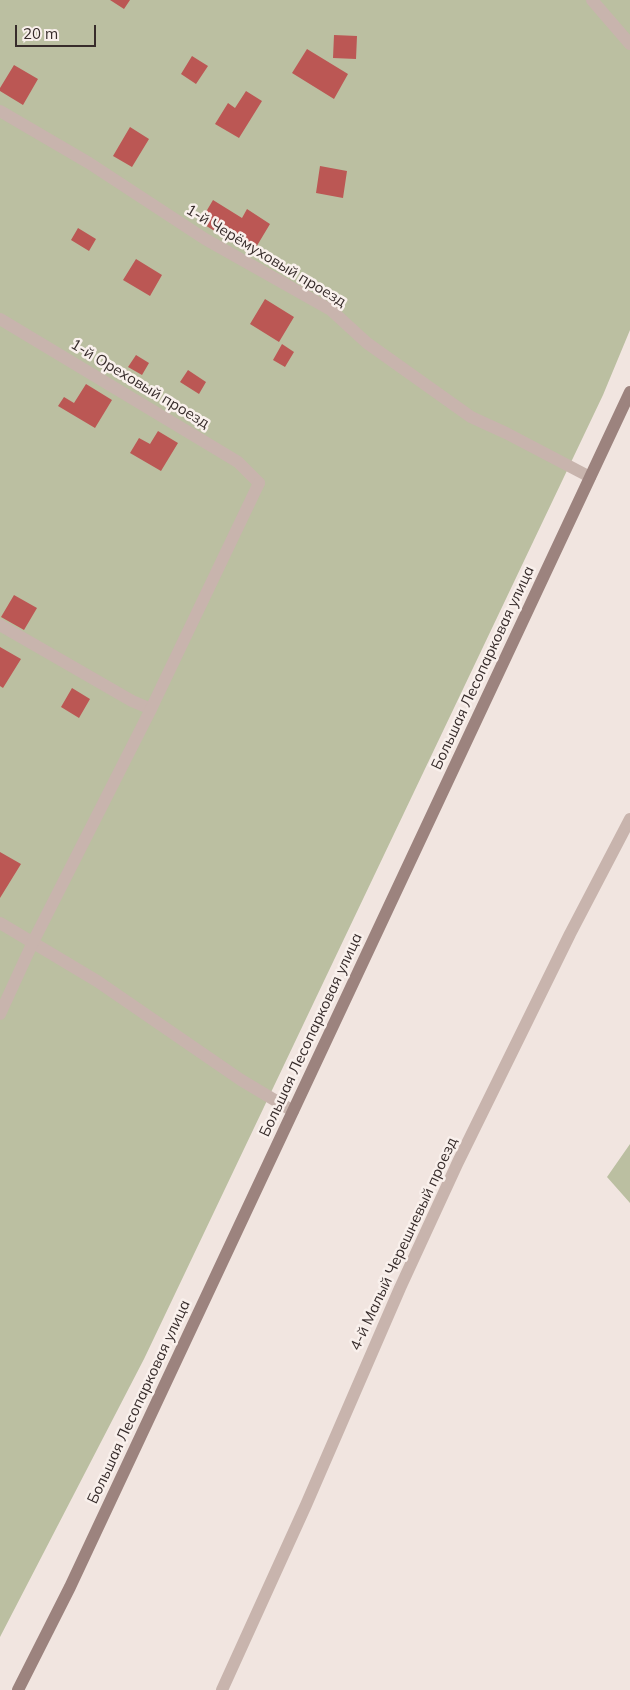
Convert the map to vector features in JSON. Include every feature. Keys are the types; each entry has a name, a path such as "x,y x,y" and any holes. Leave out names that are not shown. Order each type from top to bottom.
{"main road":[{"name":"Большая Лесопарковая улица","path":"18,1690 70,1587 630,392"}],"street":[{"path":"592,0 630,44"},
{"name":"1-й Черёмуховый проезд","path":"0,111 89,163 205,240 331,310 367,343 471,417 590,476"},
{"name":"1-й Ореховый проезд","path":"0,319 238,462 259,483 151,709"},
{"path":"0,625 132,701 151,709 33,942 0,1014"},
{"name":"4-й Малый Черешневый проезд","path":"222,1690 306,1505 400,1288 450,1180 570,934 630,819"},
{"path":"0,922 97,981 241,1080 293,1112"}],"green space":[{"path":"0,0 630,0 630,330 603,395 144,1359 0,1637"},
{"path":"630,1144 630,1203 607,1177"}],"building":[{"path":"110,0 130,0 124,9"},
{"path":"334,35 357,36 356,59 333,58"},
{"path":"307,49 348,74 334,99 292,73"},
{"path":"192,56 208,66 196,84 181,74"},
{"path":"14,65 38,79 23,105 0,91"},
{"path":"246,91 262,101 239,138 215,124 228,103 235,108"},
{"path":"130,127 149,139 132,167 113,156"},
{"path":"320,166 347,171 343,198 316,193"},
{"path":"213,200 242,218 247,209 270,224 252,254 200,222"},
{"path":"78,228 96,239 89,251 71,240"},
{"path":"136,259 162,275 150,296 123,280"},
{"path":"265,299 294,317 279,342 250,324"},
{"path":"282,344 294,352 285,367 273,360"},
{"path":"136,355 149,363 142,375 128,367"},
{"path":"188,370 206,382 199,394 180,382"},
{"path":"86,384 112,400 95,428 58,406 64,397 74,403"},
{"path":"158,431 178,443 161,471 130,453 139,438 150,444"},
{"path":"14,595 37,608 24,630 1,617"},
{"path":"0,647 21,659 3,688 0,686"},
{"path":"72,688 90,699 79,718 61,707"},
{"path":"0,852 21,864 0,898"}]}
